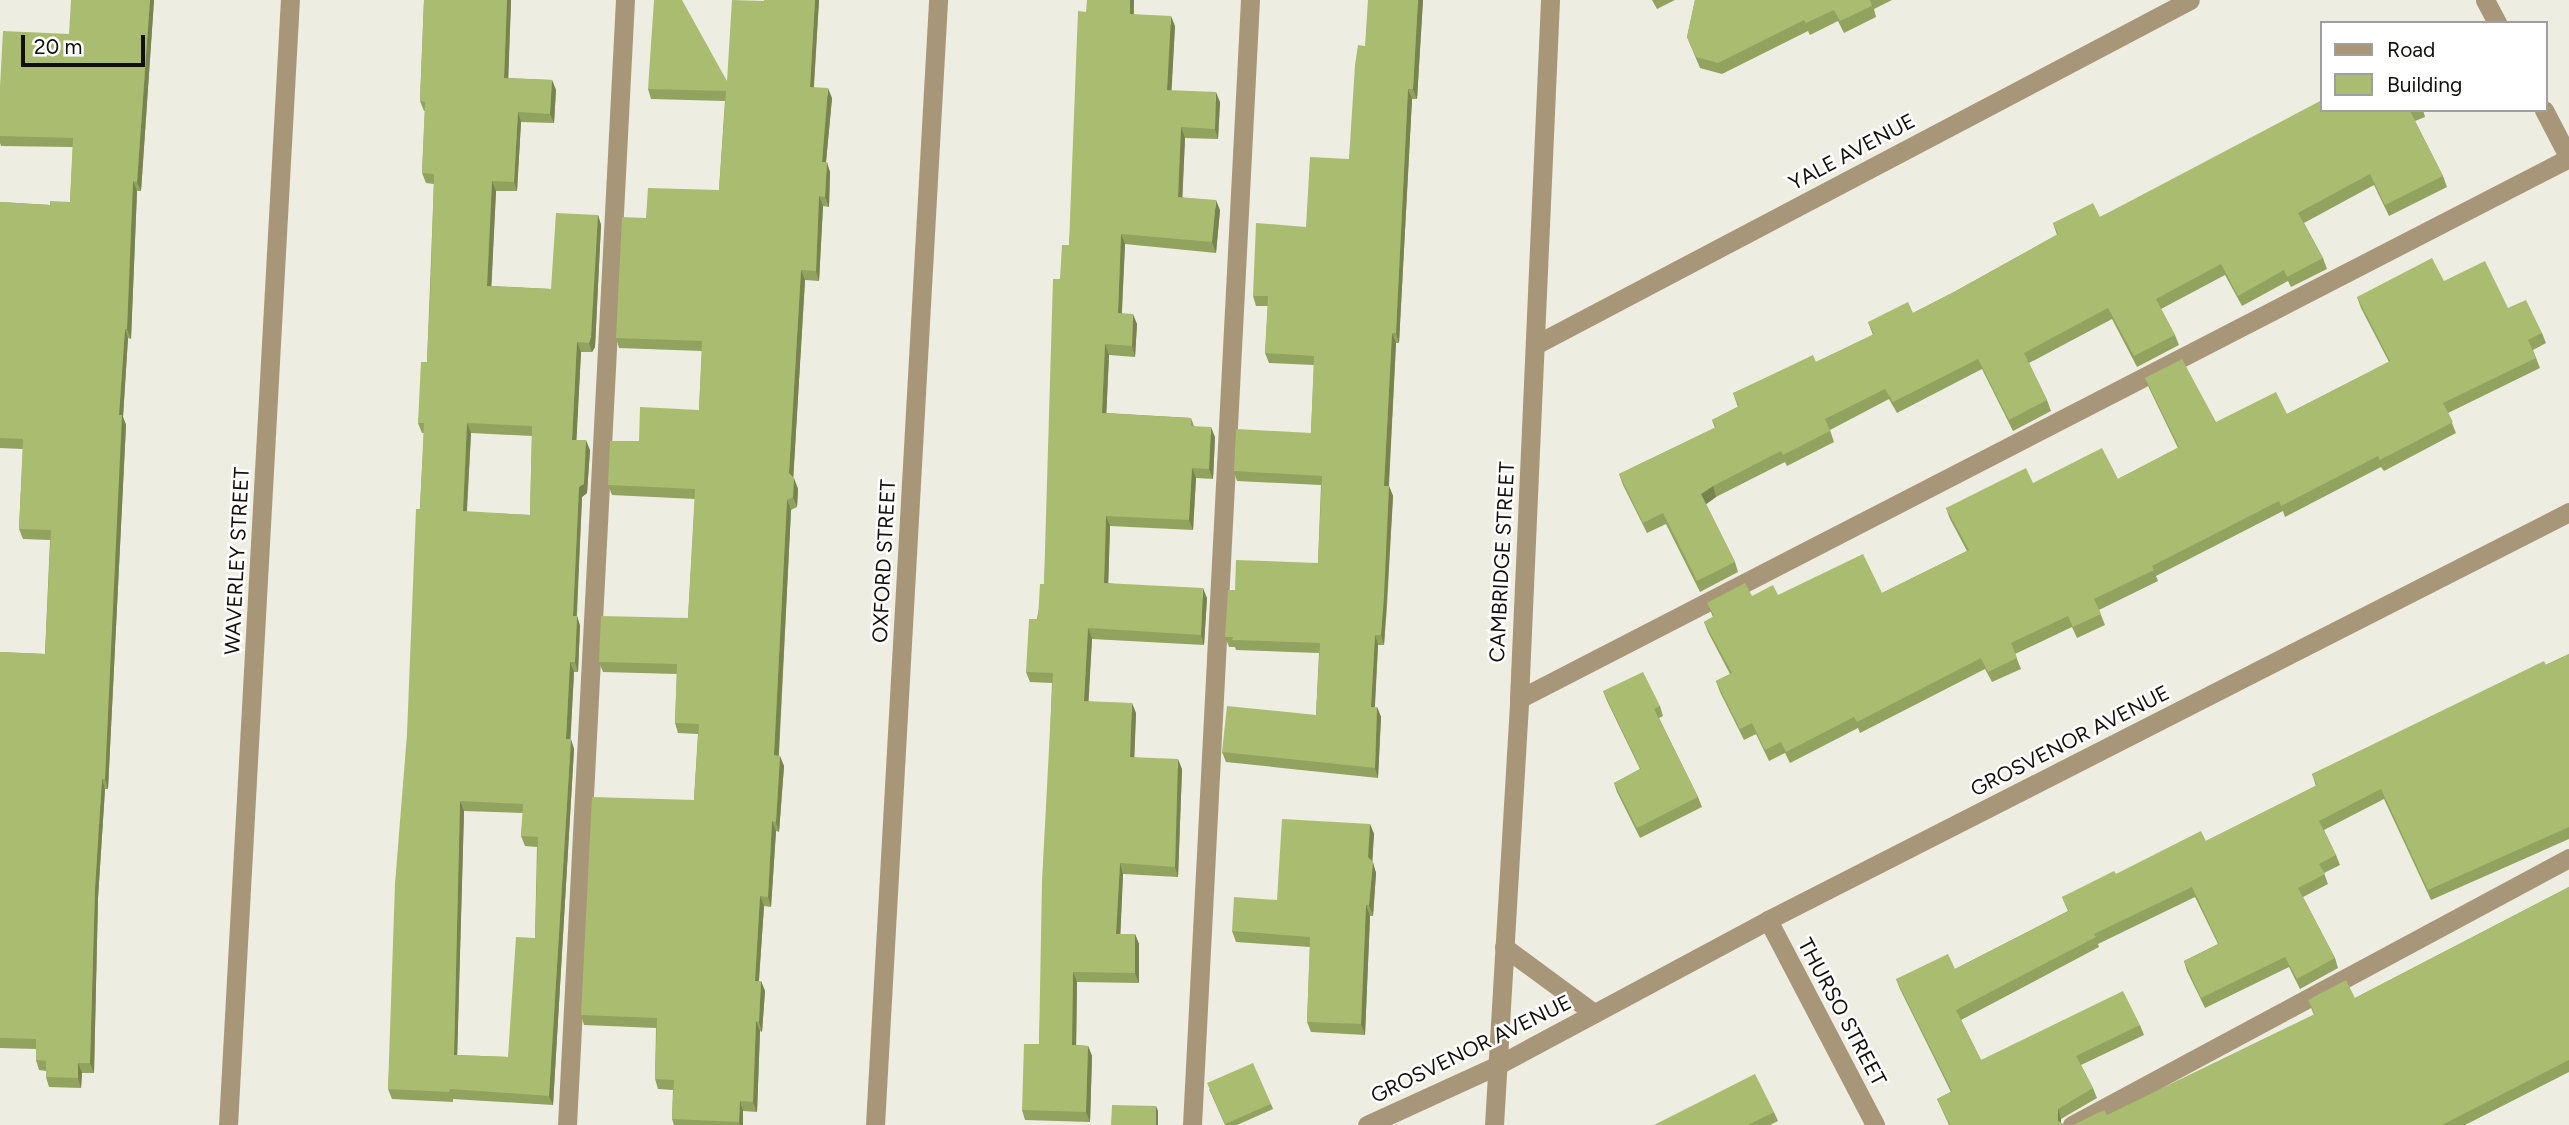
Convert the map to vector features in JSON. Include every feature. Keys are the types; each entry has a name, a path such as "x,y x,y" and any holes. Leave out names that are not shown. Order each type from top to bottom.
{"street":[{"name":"WAVERLEY STREET","path":"228,1125 290,0"},
{"path":"567,1125 625,0"},
{"name":"OXFORD STREET","path":"875,1125 938,0"},
{"path":"1192,1125 1250,0"},
{"name":"CAMBRIDGE STREET","path":"1494,1125 1519,699 1550,0"},
{"name":"YALE AVENUE","path":"1535,345 2190,0"},
{"path":"2485,0 2496,21"},
{"path":"1519,699 2569,158 2544,112"},
{"name":"GROSVENOR AVENUE","path":"1367,1125 1498,1065 1768,920 2569,512"},
{"path":"2072,1125 2569,858"},
{"name":"THURSO STREET","path":"1768,920 1875,1125"},
{"name":"GROSVENOR AVENUE","path":"1504,947 1594,1013"}],"building":[{"path":"71,0 150,0 137,182 133,181 127,329 119,415 122,415 105,779 102,779 95,888 90,1063 78,1063 78,1078 46,1077 46,1061 36,1060 36,1039 0,1038 0,652 45,654 51,530 19,529 23,439 0,438 0,202 50,205 50,201 70,202 73,138 0,136 3,31 69,34"},
{"path":"424,0 507,0 504,78 552,80 550,114 518,112 514,182 492,181 487,286 551,289 556,213 598,215 591,338 589,343 577,342 572,440 586,440 584,484 579,487 573,616 577,616 575,662 570,662 566,739 571,739 549,1096 450,1089 449,1092 388,1089 395,884 407,734 416,509 420,509 424,423 418,423 421,362 427,362 431,275 434,174 422,173 425,102 420,101","holes":["467,423 532,426 530,515 463,511","460,801 523,804 521,836 538,837 535,938 516,937 508,1057 454,1055"]},
{"path":"654,0 682,0 727,81 732,0 815,0 810,87 828,88 822,162 827,162 825,197 819,196 816,271 801,270 789,473 794,478 793,497 787,500 774,755 780,756 776,822 772,821 768,897 760,896 755,981 761,981 759,1022 756,1021 753,1102 740,1101 739,1122 672,1119 674,1080 655,1079 657,1018 581,1015 592,797 694,800 699,724 675,723 677,664 599,662 601,616 688,618 695,489 608,485 610,441 639,441 640,407 699,410 702,341 616,338 622,217 646,218 648,188 719,190 726,91 648,89"},
{"path":"1087,0 1130,0 1130,14 1171,16 1167,90 1216,92 1215,129 1181,127 1178,197 1216,200 1212,242 1121,234 1118,313 1133,314 1132,346 1105,344 1102,413 1191,418 1191,426 1211,427 1209,469 1192,468 1189,520 1106,516 1104,583 1203,588 1201,635 1088,628 1084,701 1132,703 1130,757 1178,759 1175,867 1120,863 1116,934 1135,934 1135,973 1073,972 1072,1045 1088,1046 1086,1112 1022,1110 1024,1044 1039,1044 1042,881 1053,673 1026,672 1029,619 1038,619 1040,584 1044,584 1053,279 1060,279 1062,245 1069,245 1078,11 1086,12"},
{"path":"1368,0 1418,0 1413,89 1408,89 1396,333 1392,333 1384,486 1389,486 1384,597 1381,635 1375,635 1371,707 1377,707 1375,768 1222,752 1227,706 1316,715 1320,643 1232,640 1233,637 1225,637 1228,590 1235,590 1236,560 1318,563 1322,476 1234,471 1236,429 1311,433 1314,356 1265,353 1268,296 1253,296 1256,223 1306,227 1310,157 1349,159 1355,65 1358,45 1365,46"},
{"path":"1695,0 1870,0 1872,6 1840,21 1834,10 1806,23 1804,20 1718,63 1696,57 1687,37"},
{"path":"2320,101 2320,112 2411,112 2443,176 2385,205 2370,174 2298,213 2323,258 2287,277 2284,270 2238,296 2221,264 2156,299 2175,335 2134,356 2108,308 2024,353 2047,400 2009,420 1978,359 1893,402 1885,389 1825,419 1830,431 1783,455 1781,451 1701,494 1735,562 1697,581 1663,513 1643,523 1619,474 1716,427 1712,420 1739,406 1733,393 1813,355 1816,362 1874,334 1868,322 1908,302 1913,313 1954,292 2058,234 2053,223 2093,203 2100,217"},
{"path":"2432,258 2444,281 2485,261 2508,308 2526,300 2542,333 2528,340 2536,358 2443,403 2453,422 2380,460 2378,456 2281,506 2279,501 2152,566 2154,570 2094,599 2101,614 2073,627 2068,616 2011,643 2017,658 1988,672 1981,658 1857,722 1854,717 1786,752 1781,742 1765,750 1752,723 1740,729 1716,681 1732,673 1704,622 1714,616 1707,603 1745,583 1752,596 1773,585 1778,595 1863,554 1882,593 1969,550 1946,508 2026,468 2033,483 2102,448 2118,479 2179,447 2145,378 2182,359 2216,422 2276,392 2287,414 2390,361 2357,297"},
{"path":"2569,654 2569,827 2428,890 2381,789 2319,821 2336,855 2319,864 2325,874 2298,888 2335,958 2297,979 2285,957 2201,998 2184,961 2219,944 2192,887 2094,934 2096,937 1956,1010 1981,1060 2123,991 2140,1025 2076,1056 2093,1088 2058,1109 2058,1121 2065,1125 1950,1125 1937,1099 1952,1091 1896,979 1948,954 1955,969 2069,911 2062,897 2114,871 2116,874 2201,831 2206,841 2317,785 2312,774 2544,661 2546,665"},
{"path":"1643,672 1660,706 1654,709 1698,797 1637,828 1614,783 1641,769 1603,691"},
{"path":"1282,819 1370,824 1368,857 1373,862 1369,905 1366,905 1361,1024 1307,1022 1310,937 1232,931 1234,897 1277,900"},
{"path":"2569,887 2569,1060 2442,1125 2073,1125 2104,1110 2107,1115 2315,1014 2308,1000 2346,980 2355,998"},
{"path":"1253,1063 1271,1104 1225,1124 1207,1083"},
{"path":"1755,1074 1774,1112 1748,1125 1654,1125"},
{"path":"1112,1105 1156,1106 1156,1125 1111,1125"}]}
